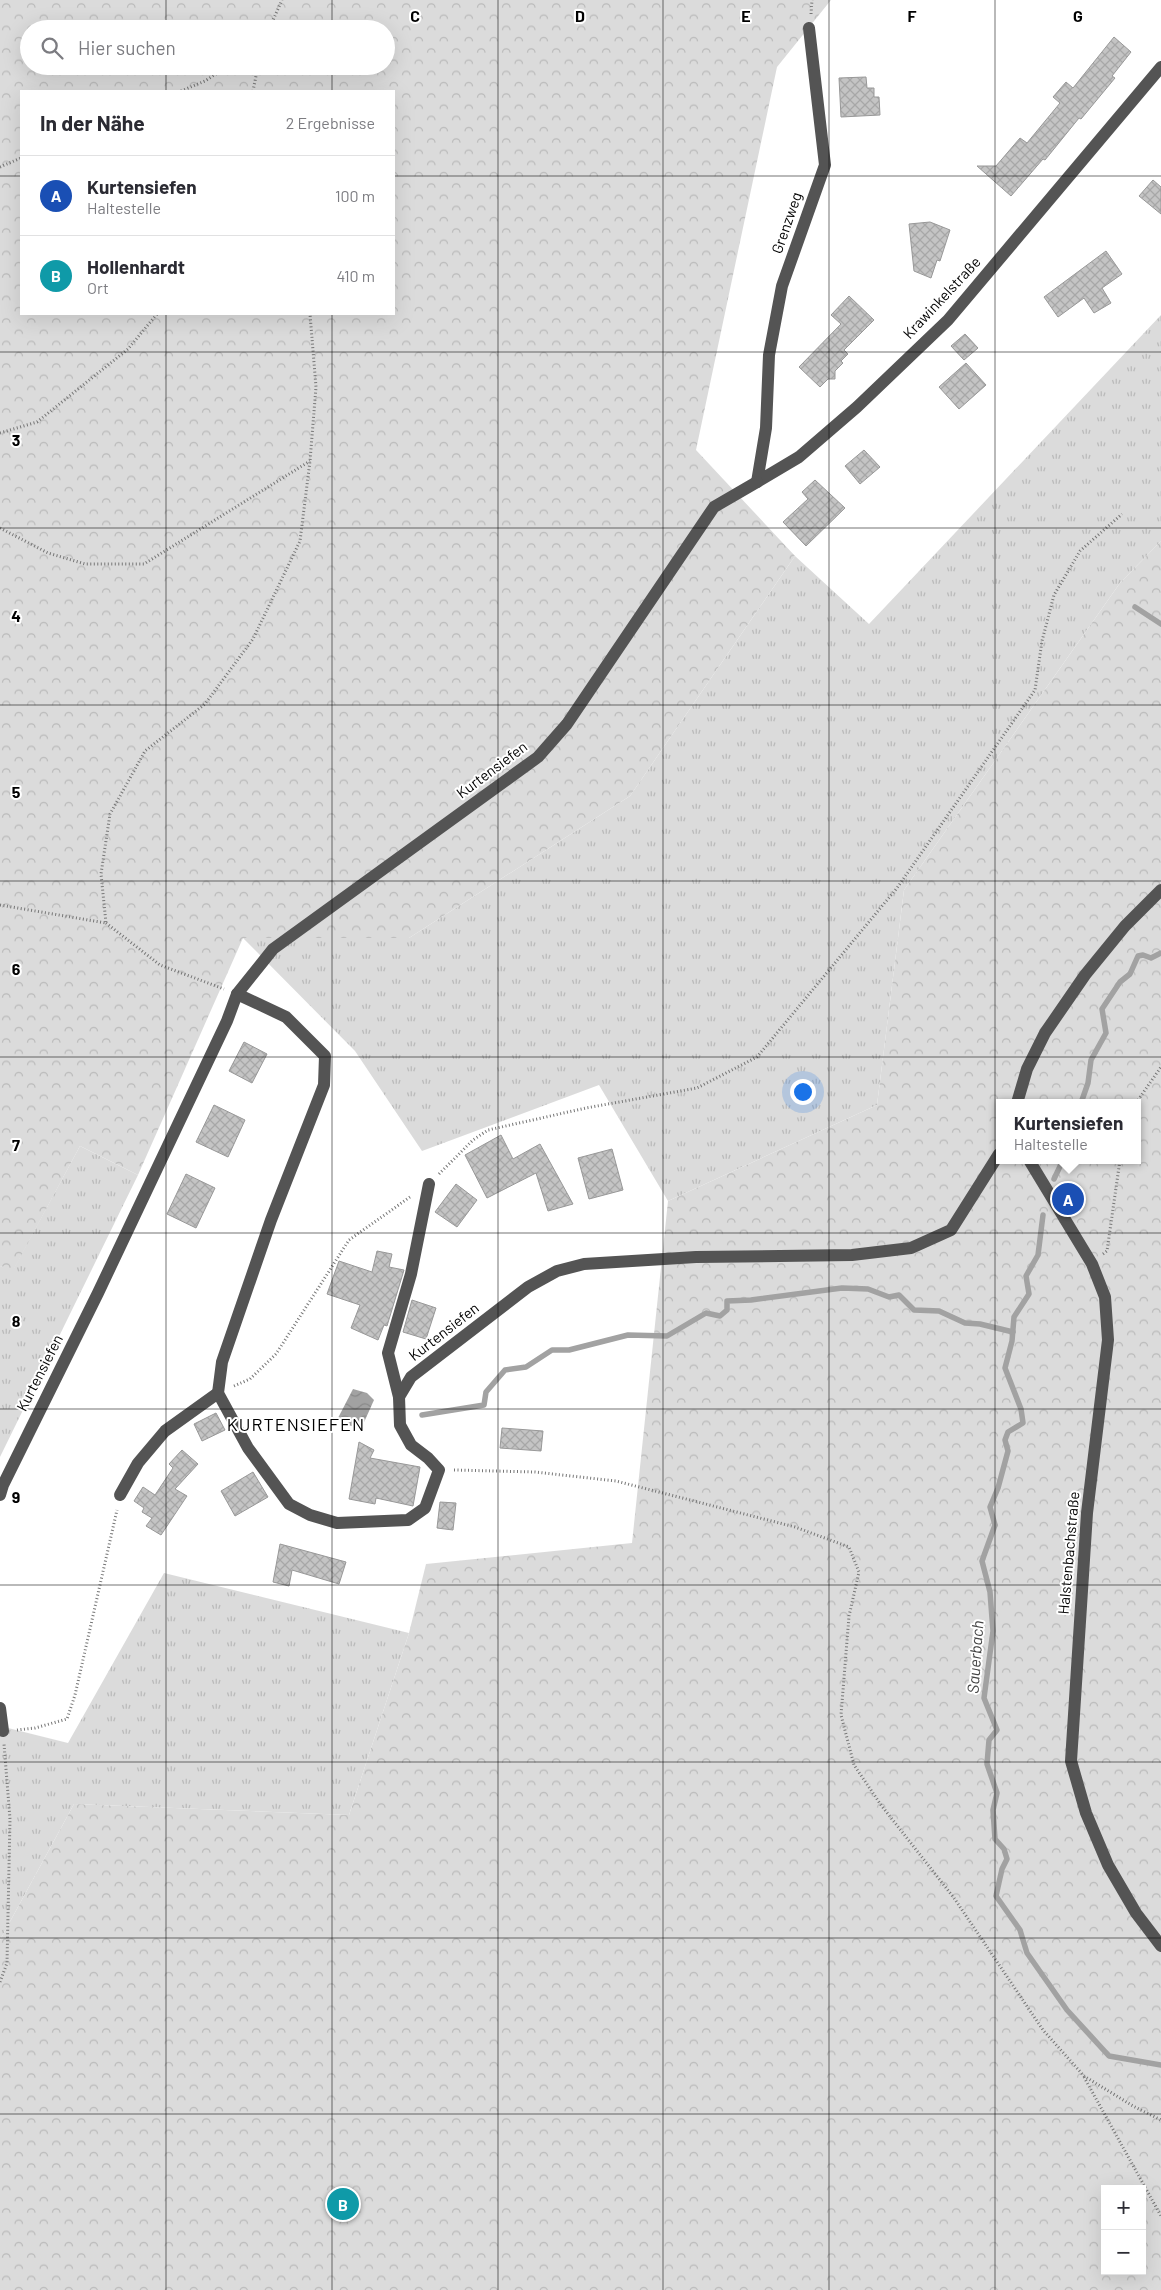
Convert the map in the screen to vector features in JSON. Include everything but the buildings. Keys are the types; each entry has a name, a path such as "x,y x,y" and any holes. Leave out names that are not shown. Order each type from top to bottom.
{"street":[{"name":"Grenzweg","path":"757,482 766,428 769,355 782,286 825,164 810,28"},
{"name":"Krawinkelstraße","path":"757,482 799,457 857,407 948,320 1161,67"},
{"name":"Kurtensiefen","path":"0,1495 3,1485 98,1293 219,1039 237,994 273,949 538,757 567,724 714,507 757,482"},
{"path":"1018,1099 1027,1069 1045,1033 1085,975 1126,926 1161,890"},
{"path":"237,994 286,1017 325,1056 324,1085 271,1220 222,1362 218,1393 248,1448 277,1488 289,1504 310,1516 337,1523 408,1520 425,1508 438,1470 428,1458 411,1445 400,1425 399,1397 388,1353 411,1274 429,1184"},
{"name":"Kurtensiefen","path":"399,1397 411,1377 528,1287 556,1270 584,1264 696,1257 852,1255 911,1248 951,1230 996,1159"},
{"name":"Halstenbachstraße","path":"1031,1164 1092,1264 1105,1297 1108,1340 1087,1513 1072,1761 1086,1813 1108,1865 1136,1913 1161,1946"},
{"path":"120,1495 138,1463 164,1431 218,1393"},
{"path":"0,1708 4,1731"}],"path":[{"path":"273,20 282,0"},
{"path":"183,90 214,75"},
{"path":"253,90 256,75"},
{"path":"0,167 20,158"},
{"path":"0,433 37,422 128,349 156,315"},
{"path":"106,923 101,874 110,814 144,752 205,704 253,639 300,541 310,461 316,387 310,315"},
{"path":"0,528 48,553 85,564 144,564 310,461"},
{"path":"218,1393 250,1379 276,1354 348,1240 429,1184 474,1140 488,1130 586,1108 697,1088 757,1057 897,888 1035,690 1042,641 1054,595 1080,551 1122,514"},
{"path":"0,905 106,923 160,965 237,994"},
{"path":"1139,1099 1161,1067"},
{"path":"1092,1264 1107,1251 1119,1164"},
{"path":"438,1470 535,1472 616,1481 795,1527 849,1547 859,1572 849,1616 841,1716 854,1765 881,1804 954,1898 1043,2030 1084,2076 1161,2216"},
{"path":"0,1982 7,1962 10,1819 4,1731 35,1728 67,1719 75,1695 120,1495"},
{"path":"1084,2076 1133,2106 1161,2120"}],"green space":[{"path":"0,0 831,0 777,67 696,450 795,556 630,796 409,938 243,938 138,1175 80,1146 14,1269 0,1266"},
{"path":"1161,315 1161,541 1120,583 904,890 877,1105 668,1201 599,1085 422,1151 355,1051 243,938 409,938 630,796 795,556 869,624"},
{"path":"1161,541 1161,2290 0,2290 0,1940 74,1804 349,1815 409,1633 426,1564 632,1543 668,1201 877,1105 904,890 1120,583"},
{"path":"80,1146 138,1175 0,1457 0,1266 14,1268"},
{"path":"164,1573 409,1633 349,1815 74,1804 0,1940 0,1726 68,1743"}],"water":[{"path":"353,1389 367,1393 374,1400 361,1429 342,1423 338,1418"}],"waterway":[{"path":"1135,607 1161,624"},
{"name":"Sauerbach","path":"1082,1099 1088,1083 1091,1060 1106,1033 1102,1009 1120,982 1130,974 1138,956 1143,955 1151,958 1161,953"},
{"name":"Sauerbach","path":"1054,1179 1061,1164"},
{"name":"Sauerbach","path":"1043,1215 1038,1255 1026,1276 1029,1294 1014,1317 1012,1341 1005,1368 1021,1409 1023,1423 1008,1432 1005,1440 1008,1451 998,1488 990,1507 995,1525 982,1561 990,1592 993,1631 984,1698 997,1730 989,1740 987,1764 997,1793 993,1810 995,1839 1004,1849 1007,1859 1002,1869 996,1896 1020,1930 1027,1953 1067,2010 1109,2056 1161,2065"},
{"path":"422,1415 484,1405 486,1392 505,1370 526,1367 552,1350 569,1350 628,1335 667,1336 706,1313 720,1316 727,1310 727,1301 751,1300 842,1288 868,1289 889,1297 899,1295 914,1310 939,1311 965,1323 980,1324 1013,1332"}],"place":[{"name":"Kurtensiefen","path":"1068,1199"},
{"name":"Hollenhardt","path":"343,2204"}],"district":[{"name":"KURTENSIEFEN","path":"296,1425"}]}
